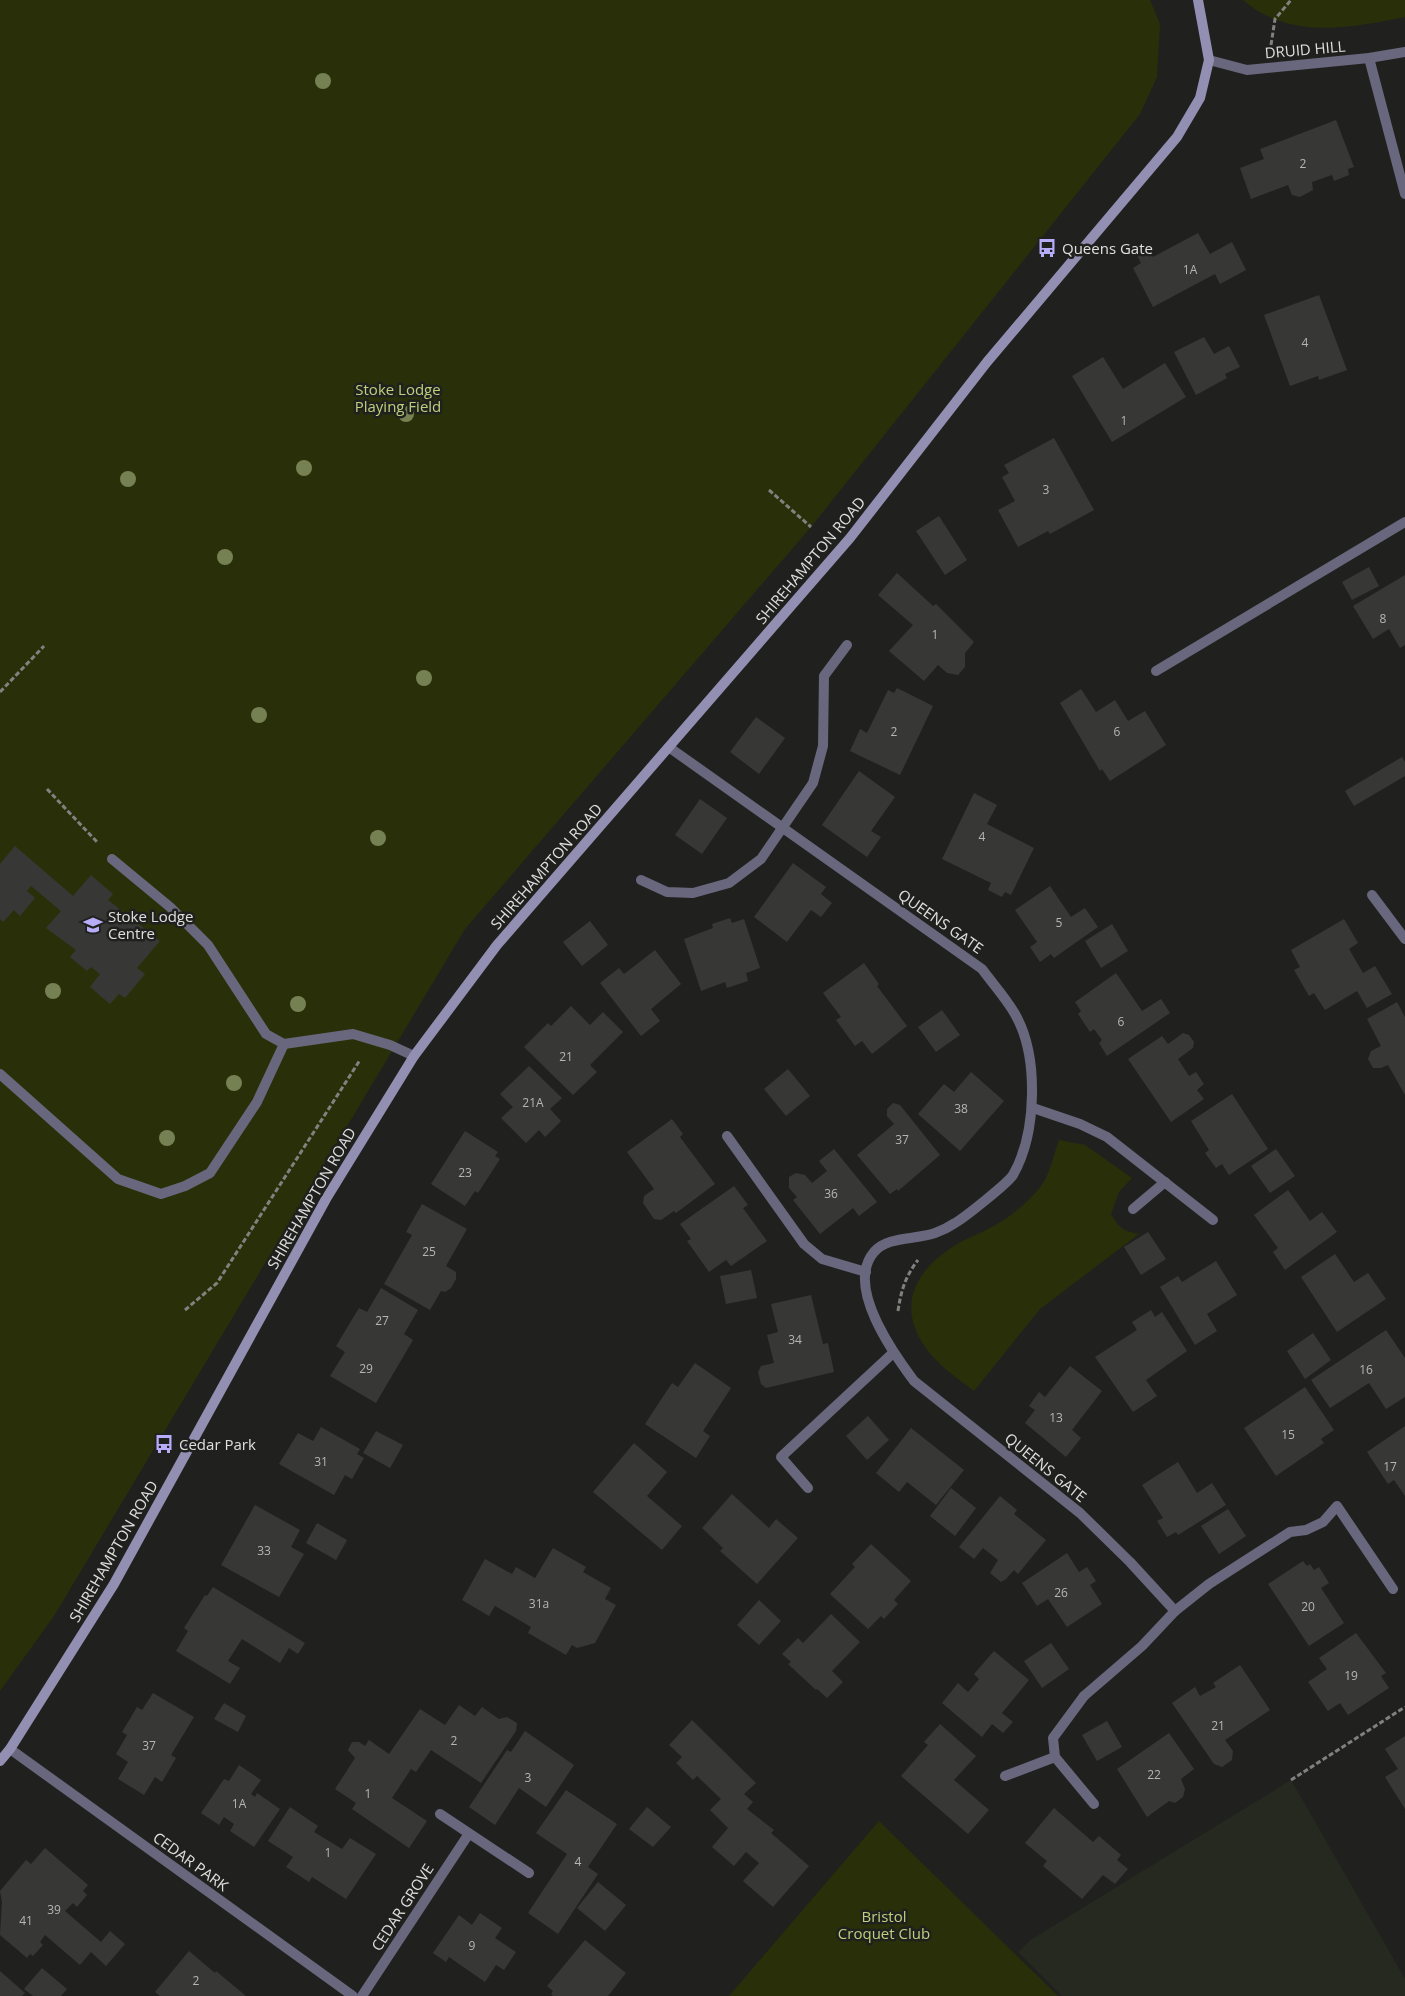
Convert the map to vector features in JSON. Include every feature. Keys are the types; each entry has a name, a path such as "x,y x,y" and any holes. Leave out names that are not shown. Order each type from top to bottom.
{"main road":[{"path":"1198,0 1210,60"},
{"name":"SHIREHAMPTON ROAD","path":"0,1761 10,1749 114,1584 326,1199 414,1056 497,945 670,748 850,538 987,362 1177,137 1200,98 1210,60"}],"street":[{"name":"DRUID HILL","path":"1210,60 1247,70 1369,58 1405,52"},
{"path":"1369,58 1405,194"},
{"path":"1156,671 1405,522"},
{"path":"641,880 667,892 693,893 729,883 760,859 813,783 823,746 824,676 847,645"},
{"name":"QUEENS GATE","path":"670,748 982,969 1016,1015 1030,1060 1033,1108 1023,1147 1012,1176 957,1222 935,1233 882,1245 874,1252 866,1272 870,1304 893,1353 914,1381 1080,1513 1175,1611"},
{"path":"112,859 170,907 208,945 255,1020 266,1034 284,1044 353,1034 390,1045 414,1056"},
{"path":"1372,895 1405,939"},
{"path":"0,1074 118,1179 161,1194 185,1186 210,1173 257,1102 284,1044"},
{"path":"1033,1108 1080,1124 1107,1137 1213,1220"},
{"path":"726,1136 804,1244 822,1259 866,1272"},
{"path":"1133,1209 1164,1182"},
{"path":"808,1488 780,1457 893,1353"},
{"path":"1094,1804 1055,1757 1053,1738 1084,1696 1142,1646 1175,1611 1209,1584 1290,1532 1306,1530 1323,1522 1337,1506 1393,1589"},
{"name":"CEDAR PARK","path":"10,1749 353,1996"},
{"path":"1005,1776 1055,1757"},
{"path":"440,1814 468,1835 529,1873"},
{"name":"CEDAR GROVE","path":"362,1996 468,1835"}],"path":[{"path":"1268,67 1275,19 1291,0"},
{"path":"770,490 810,527"},
{"path":"0,692 44,646"},
{"path":"48,789 112,859"},
{"path":"185,1310 217,1283 372,1040"},
{"path":"879,1326 898,1316 901,1292 907,1274 920,1257 937,1244 935,1233"},
{"path":"1291,1780 1405,1707"}],"shaded area":[{"path":"1291,1780 1405,1979 1405,1996 1062,1996 1018,1952 1032,1939"}],"green space":[{"name":"Stoke Lodge Playing Field","path":"0,0 1150,0 1160,24 1157,77 1140,114 811,527 465,929 54,1616 0,1691"},
{"path":"1243,0 1405,0 1405,17 1342,27 1300,26 1280,21 1261,13"},
{"path":"1059,1140 1085,1145 1132,1178 1119,1192 1111,1214 1122,1228 1139,1234 1040,1309 974,1391 938,1362 925,1346 916,1330 912,1315 912,1300 916,1285 925,1271 938,1258 958,1244 1003,1220 1038,1190 1046,1178"},
{"name":"Bristol Croquet Club","path":"879,1821 1058,1996 729,1996"}],"building":[{"path":"1336,120 1354,167 1348,169 1349,175 1334,181 1332,175 1312,182 1313,190 1300,197 1292,195 1288,185 1251,199 1240,168 1264,159 1260,149"},
{"path":"1198,233 1210,254 1232,242 1246,270 1220,284 1215,274 1153,307 1133,268 1141,263 1136,254 1148,248 1153,257"},
{"path":"1319,295 1347,370 1319,380 1318,376 1290,386 1264,315"},
{"path":"1204,337 1214,354 1229,346 1240,367 1225,374 1227,378 1196,395 1174,352"},
{"path":"1103,357 1123,389 1165,363 1186,397 1112,442 1072,376"},
{"path":"1054,438 1094,510 1050,534 1048,531 1018,547 998,510 1015,501 1002,477 1009,473 1004,465"},
{"path":"939,516 967,560 945,575 916,531"},
{"path":"1369,567 1379,586 1352,600 1342,582"},
{"path":"897,573 933,606 936,604 974,642 965,653 965,667 958,675 947,673 938,665 924,681 889,651 913,625 878,595"},
{"path":"1405,575 1405,645 1400,648 1389,629 1373,639 1353,606"},
{"path":"897,688 933,706 900,775 850,751 860,729 867,733 888,690 894,693"},
{"path":"1081,689 1096,712 1115,700 1128,721 1145,711 1166,745 1110,781 1102,769 1100,771 1060,703"},
{"path":"756,717 785,738 759,774 730,752"},
{"path":"1402,757 1405,762 1405,776 1354,806 1345,791"},
{"path":"859,771 895,797 871,831 881,837 867,857 822,825"},
{"path":"974,793 997,805 987,824 1034,848 1011,895 1005,892 1002,897 988,890 991,883 942,859"},
{"path":"700,799 727,818 702,854 675,835"},
{"name":"Stoke Lodge Centre","path":"15,846 73,896 91,875 113,894 108,900 160,941 137,968 145,974 125,998 119,994 110,1004 90,987 100,974 91,967 87,971 70,957 76,950 46,928 61,911 31,886 27,891 35,898 20,916 14,910 3,922 0,919 0,864"},
{"path":"793,863 826,887 821,894 832,903 821,917 811,910 787,942 754,917"},
{"path":"1050,886 1071,917 1085,908 1098,927 1054,958 1051,954 1040,962 1030,947 1037,942 1015,910"},
{"path":"730,918 732,923 744,919 760,968 746,973 748,981 727,988 725,982 701,991 684,939 713,928 712,924"},
{"path":"1344,919 1358,943 1349,949 1363,973 1375,966 1392,994 1367,1008 1357,991 1325,1010 1314,993 1309,996 1294,970 1300,967 1291,950"},
{"path":"590,921 608,945 582,966 563,942"},
{"path":"1112,924 1128,951 1101,968 1085,941"},
{"path":"655,950 681,984 651,1009 660,1021 641,1036 600,983 619,968 624,974"},
{"path":"864,963 879,984 877,986 907,1026 872,1054 862,1041 855,1046 836,1020 841,1017 823,993"},
{"path":"1116,973 1142,1011 1161,999 1170,1013 1107,1056 1099,1043 1102,1040 1094,1029 1090,1032 1078,1014 1081,1011 1075,1002"},
{"path":"1397,1002 1405,1017 1405,1095 1388,1065 1381,1068 1373,1068 1368,1059 1371,1051 1381,1046 1367,1019"},
{"path":"571,1006 590,1025 603,1012 623,1032 590,1065 597,1072 573,1095 524,1047 548,1023 551,1026"},
{"path":"942,1010 960,1035 936,1052 918,1027"},
{"path":"1183,1033 1189,1035 1194,1042 1193,1048 1178,1059 1189,1076 1196,1072 1204,1084 1197,1090 1204,1099 1171,1122 1128,1059 1162,1036 1168,1044"},
{"path":"529,1066 562,1098 550,1109 561,1121 545,1137 539,1130 526,1143 501,1118 513,1107 500,1094"},
{"path":"788,1069 810,1096 786,1116 764,1089"},
{"path":"971,1072 1004,1101 960,1151 918,1114 944,1084 954,1092"},
{"path":"1232,1094 1268,1149 1229,1175 1222,1164 1216,1168 1205,1153 1209,1150 1191,1121"},
{"path":"893,1103 900,1105 940,1155 898,1191 897,1189 890,1194 857,1155 894,1124 887,1116 887,1109"},
{"path":"672,1119 683,1134 680,1137 715,1184 676,1213 674,1211 661,1220 654,1219 643,1203 644,1196 654,1189 627,1152"},
{"path":"465,1131 498,1152 495,1156 500,1159 478,1193 475,1191 465,1206 431,1184"},
{"path":"834,1149 877,1202 859,1216 853,1208 820,1234 793,1200 797,1197 789,1188 789,1177 796,1173 805,1175 812,1183 827,1171 819,1161"},
{"path":"1276,1149 1295,1176 1270,1193 1251,1166"},
{"path":"734,1186 748,1205 743,1208 767,1241 731,1266 726,1260 709,1272 687,1241 691,1239 680,1224"},
{"path":"1288,1190 1310,1221 1322,1212 1337,1232 1285,1270 1273,1252 1278,1248 1254,1215"},
{"path":"422,1204 467,1229 446,1266 456,1272 456,1279 451,1288 445,1292 441,1291 430,1310 384,1284 412,1235 406,1232"},
{"path":"1148,1232 1166,1259 1141,1275 1124,1247"},
{"path":"1335,1254 1354,1282 1368,1273 1386,1299 1337,1332 1301,1277"},
{"path":"1216,1261 1237,1295 1207,1314 1217,1331 1195,1345 1160,1287 1178,1276 1182,1282"},
{"path":"751,1270 757,1298 726,1304 720,1276"},
{"path":"381,1288 418,1310 404,1334 413,1340 376,1403 330,1376 345,1352 336,1346 359,1308 367,1312"},
{"path":"811,1295 823,1344 828,1343 834,1372 766,1388 761,1384 758,1372 761,1366 774,1363 767,1335 778,1332 771,1304"},
{"path":"1151,1310 1155,1317 1162,1312 1187,1351 1146,1380 1157,1396 1133,1412 1095,1357 1137,1330 1132,1322"},
{"path":"1386,1330 1405,1358 1405,1397 1386,1409 1369,1383 1330,1408 1311,1380"},
{"path":"1313,1333 1331,1360 1305,1379 1287,1351"},
{"path":"695,1363 731,1388 703,1431 710,1436 696,1458 645,1424 672,1383 678,1387"},
{"path":"1070,1366 1102,1391 1072,1430 1081,1438 1066,1457 1025,1423 1035,1410 1029,1406 1039,1392 1045,1397"},
{"path":"1305,1387 1334,1430 1321,1439 1324,1443 1276,1476 1244,1428"},
{"path":"868,1416 889,1440 867,1460 846,1436"},
{"path":"1405,1426 1405,1496 1394,1480 1388,1484 1367,1452"},
{"path":"321,1427 360,1449 357,1454 364,1458 352,1479 345,1475 334,1495 279,1464 298,1433 313,1441"},
{"path":"911,1428 964,1470 936,1505 907,1482 899,1492 876,1473"},
{"path":"376,1431 403,1445 390,1468 363,1453"},
{"path":"634,1443 667,1472 647,1496 682,1526 662,1550 593,1492"},
{"path":"1178,1462 1197,1493 1212,1483 1226,1505 1178,1535 1176,1532 1167,1537 1157,1521 1163,1518 1142,1485"},
{"path":"951,1488 976,1508 955,1536 930,1516"},
{"path":"732,1494 769,1528 776,1519 798,1538 757,1584 720,1551 723,1548 702,1528"},
{"path":"1000,1496 1017,1510 1014,1514 1046,1540 1018,1574 1014,1570 1001,1582 990,1573 998,1560 983,1548 974,1559 959,1547"},
{"path":"255,1505 300,1530 291,1547 304,1554 279,1597 221,1565"},
{"path":"1228,1509 1246,1536 1219,1554 1201,1526"},
{"path":"317,1523 347,1540 336,1560 306,1543"},
{"path":"871,1544 911,1581 894,1600 898,1604 884,1619 881,1616 868,1629 830,1594 855,1567 852,1564"},
{"path":"553,1548 586,1567 583,1572 611,1588 605,1599 616,1605 595,1643 577,1648 572,1645 566,1655 528,1633 531,1627 495,1606 489,1616 462,1600 485,1559 512,1574 516,1567 535,1578"},
{"path":"1067,1553 1079,1572 1087,1567 1096,1581 1090,1585 1102,1604 1067,1627 1048,1599 1037,1606 1022,1583"},
{"path":"1303,1561 1307,1566 1310,1564 1314,1570 1319,1567 1329,1583 1321,1588 1344,1623 1309,1646 1268,1584"},
{"path":"213,1587 305,1643 298,1654 289,1648 280,1663 242,1639 228,1661 240,1668 230,1684 176,1651 188,1631 184,1628 205,1595 207,1596"},
{"path":"759,1600 781,1621 759,1645 737,1625"},
{"path":"831,1614 860,1642 832,1671 843,1682 827,1698 788,1664 791,1662 782,1654 798,1638 803,1643"},
{"path":"1356,1633 1386,1673 1381,1676 1389,1688 1348,1715 1340,1703 1328,1711 1308,1682 1327,1669 1319,1658"},
{"path":"1051,1643 1069,1669 1042,1688 1024,1661"},
{"path":"994,1651 1029,1680 1002,1713 1013,1722 1003,1733 992,1724 982,1737 942,1703 958,1683 968,1692 979,1679 974,1674"},
{"path":"1240,1665 1270,1710 1225,1740 1233,1751 1232,1760 1222,1767 1214,1764 1172,1703 1195,1687 1200,1696 1216,1687 1213,1683"},
{"path":"153,1693 194,1717 171,1755 176,1758 162,1782 155,1777 144,1795 118,1779 128,1762 116,1754 127,1735 122,1732 137,1707 142,1710"},
{"path":"224,1703 246,1716 238,1732 214,1719"},
{"path":"459,1705 475,1716 482,1707 499,1719 507,1717 517,1723 516,1731 481,1783 431,1750 416,1772 411,1769 392,1798 427,1821 409,1848 352,1809 356,1803 335,1789 355,1758 348,1750 352,1742 359,1742 365,1746 369,1740 389,1754 420,1709 445,1725"},
{"path":"692,1720 756,1783 744,1794 753,1802 747,1809 774,1830 771,1833 809,1866 773,1907 743,1881 759,1863 746,1852 734,1866 712,1847 728,1828 710,1810 721,1799 697,1776 693,1780 676,1763 682,1757 669,1745"},
{"path":"1107,1721 1122,1747 1097,1761 1082,1735"},
{"path":"940,1724 976,1756 954,1780 989,1810 968,1834 901,1776 928,1745 924,1742"},
{"path":"525,1731 574,1765 546,1807 519,1788 495,1825 469,1807 507,1750 511,1752"},
{"path":"1169,1733 1194,1769 1181,1779 1185,1789 1183,1797 1175,1803 1169,1801 1147,1817 1117,1769"},
{"path":"1405,1736 1405,1809 1385,1777 1398,1769 1385,1749"},
{"path":"239,1765 261,1780 251,1794 255,1797 257,1793 280,1809 254,1847 230,1831 234,1824 224,1817 219,1825 201,1813 224,1779 229,1781"},
{"path":"566,1790 617,1824 588,1867 598,1874 558,1934 528,1913 567,1854 536,1833"},
{"path":"290,1807 318,1826 314,1832 342,1849 350,1838 376,1854 346,1899 312,1877 309,1882 286,1867 293,1857 268,1841"},
{"path":"647,1807 671,1827 653,1847 629,1829"},
{"path":"1054,1808 1093,1842 1099,1836 1121,1855 1117,1860 1128,1869 1115,1884 1103,1875 1082,1899 1043,1866 1047,1861 1025,1843"},
{"path":"45,1848 88,1885 83,1891 87,1895 77,1907 73,1903 65,1911 101,1942 110,1931 125,1944 106,1966 91,1952 80,1965 45,1935 40,1942 43,1945 33,1956 30,1954 27,1958 0,1935 2,1902 0,1891 26,1860 31,1864"},
{"path":"598,1882 626,1905 605,1931 577,1908"},
{"path":"480,1913 502,1928 495,1938 516,1952 504,1970 496,1965 485,1982 449,1957 446,1962 433,1953 459,1915 472,1925"},
{"path":"585,1940 626,1973 608,1996 553,1996 551,1994 553,1991 547,1986"},
{"path":"189,1951 246,1996 160,1996 155,1992"},
{"path":"42,1968 67,1989 61,1996 33,1996 24,1989"},
{"path":"0,1971 25,1993 22,1996 0,1996"}],"place":[{"name":"Queens Gate","path":"1047,248"},
{"name":"Stoke Lodge Centre","path":"93,925"},
{"name":"Cedar Park","path":"164,1444"}]}
